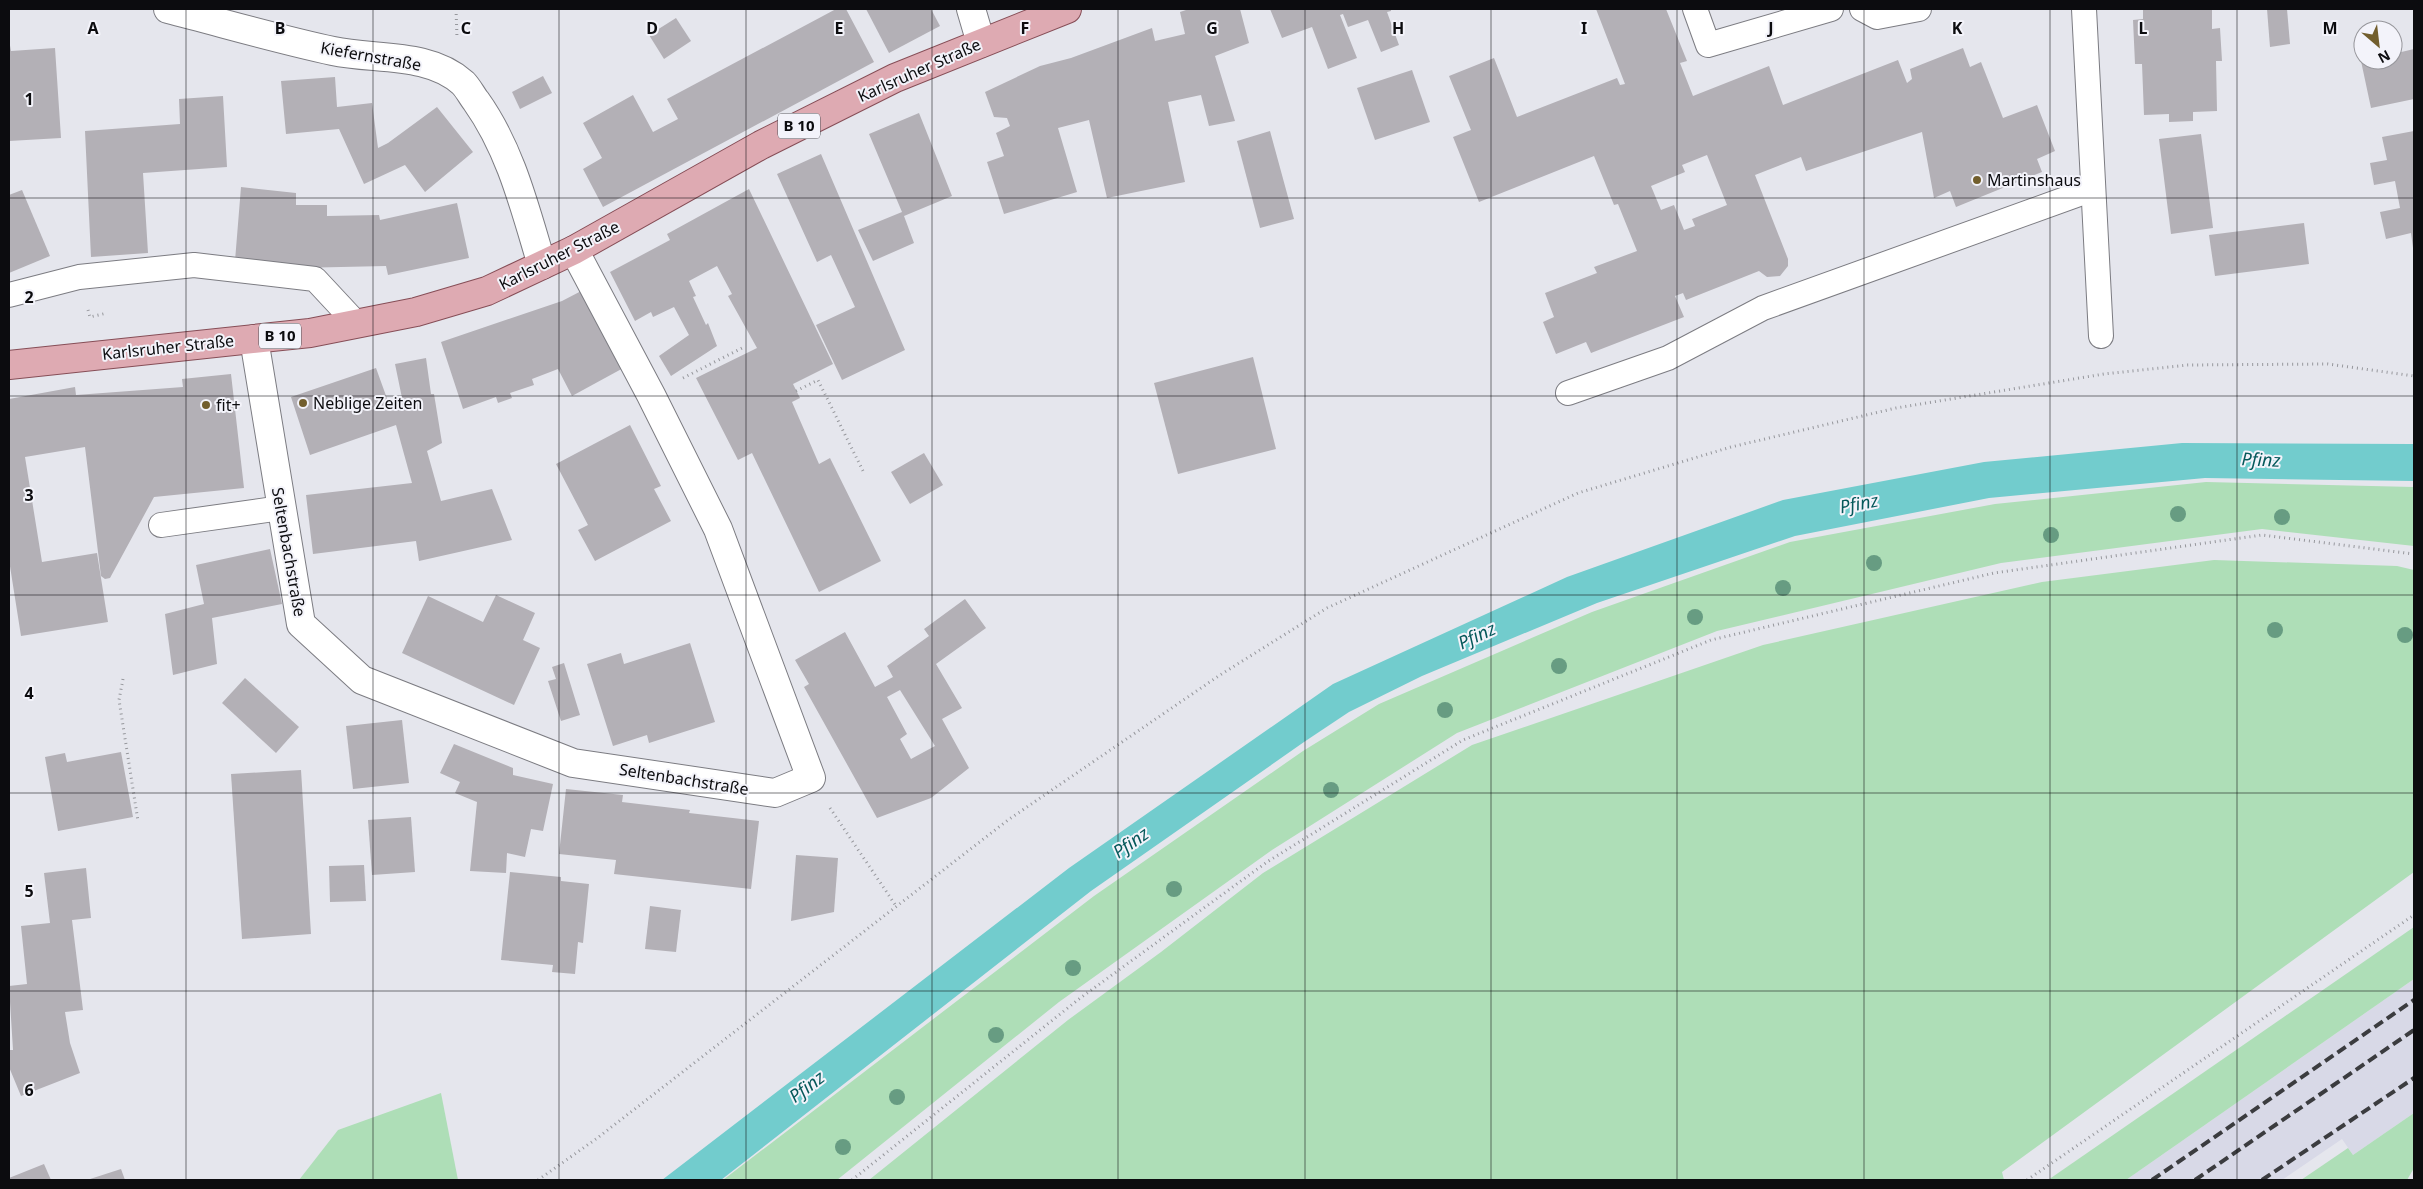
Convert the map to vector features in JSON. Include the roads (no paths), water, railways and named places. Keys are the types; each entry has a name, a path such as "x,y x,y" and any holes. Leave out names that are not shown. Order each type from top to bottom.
{"main road":[{"name":"Karlsruher Straße","path":"9,365 310,333 416,312 487,291 574,250 761,145 895,78 1067,9"}],"street":[{"name":"Kiefernstraße","path":"168,9 334,51 409,60 442,69 463,83 483,110 503,146 519,189 542,265"},
{"path":"971,9 981,43"},
{"name":"Seltenbachstraße","path":"254,339 301,624 362,680 573,763 775,793 812,778 718,529 651,395 574,250"}],"lane":[{"path":"1695,9 1708,45 1831,9"},
{"path":"1862,9 1877,17 1919,9"},
{"path":"2084,9 2101,336"},
{"path":"1568,393 1668,358 1763,308 2093,189"},
{"path":"9,295 79,278 194,265 315,279 356,323"},
{"path":"161,525 281,508"}],"water":[{"name":"Pfinz","path":"2182,443 2414,444 2414,481 2205,478 1989,498 1795,536 1597,603 1422,676 1349,712 1091,891 721,1180 662,1180 1069,868 1333,684 1567,577 1783,500 1984,462"}],"railway":[{"path":"2152,1180 2414,1000"},
{"path":"2195,1180 2414,1030"},
{"path":"2262,1180 2414,1078"}],"place":[{"name":"Martinshaus","path":"1977,180"},
{"name":"Neblige Zeiten","path":"303,403"},
{"name":"fit+","path":"206,405"}]}
